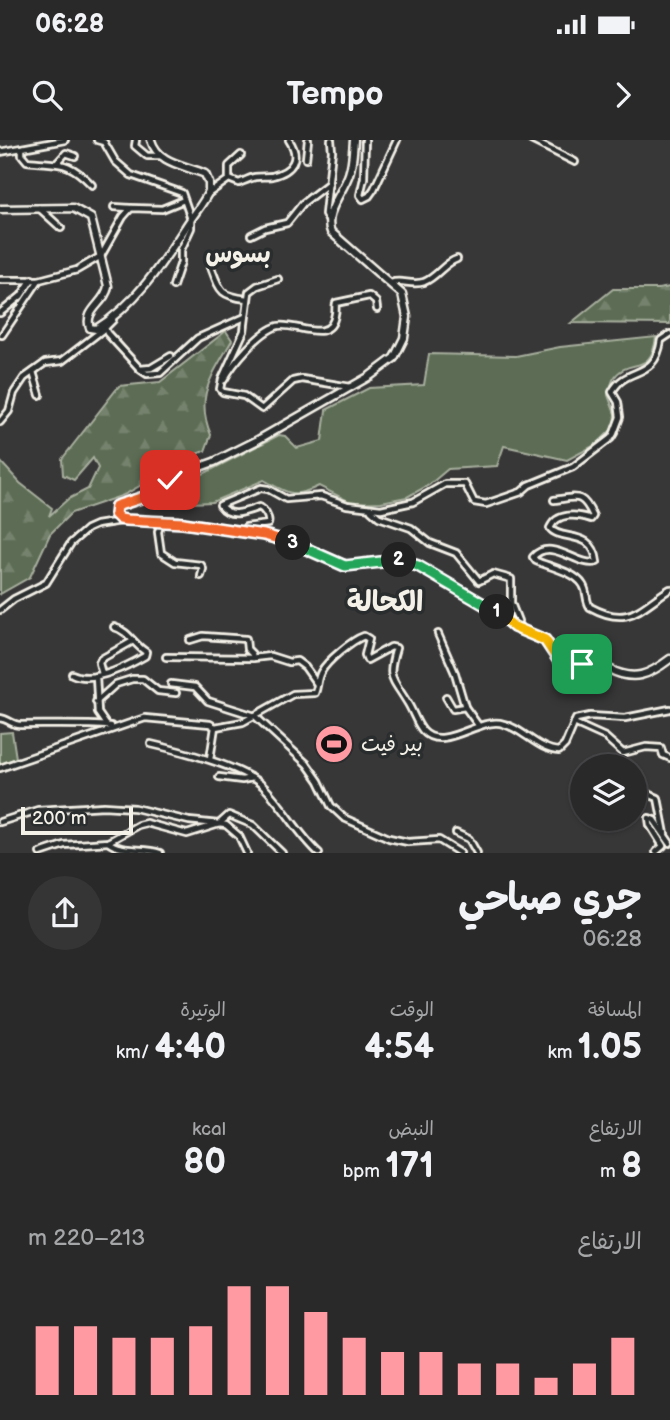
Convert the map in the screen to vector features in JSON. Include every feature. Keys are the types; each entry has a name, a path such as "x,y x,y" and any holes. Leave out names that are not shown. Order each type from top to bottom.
{"main road":[{"path":"0,209 73,208 87,214 93,223 102,256 107,292 89,314 87,324 90,328 96,328 121,312 136,296 168,255 208,195 209,183 205,174 162,156 154,150 151,140"},
{"path":"354,140 349,175 328,221 331,232 402,294 408,310 399,351 370,376 256,441 214,462 180,474 146,496 116,506 115,514 126,520 161,521 250,533 291,542 345,566 398,560 414,564 492,609 516,629 545,640 561,666 568,671 589,662 623,676 639,677 652,672 670,659"}],"street":[{"path":"35,140 43,142"},
{"path":"0,152 65,140"},
{"path":"97,140 104,142 115,161 140,180 180,191 191,219 191,228 181,250 181,262 173,286"},
{"path":"136,140 135,146 147,156 162,156"},
{"path":"229,179 239,183 256,177 271,176 287,169 295,156 295,149 289,140"},
{"path":"306,159 308,140"},
{"path":"328,221 325,214 331,140"},
{"path":"365,140 364,178 360,195 363,199 374,189 397,140"},
{"path":"531,140 575,162"},
{"path":"22,149 22,155 27,161 57,163 73,168 92,186"},
{"path":"57,163 63,154 75,156"},
{"path":"229,179 229,166 241,155"},
{"path":"208,195 229,179"},
{"path":"251,235 265,228 287,223 309,198 329,183"},
{"path":"114,207 162,209 184,200"},
{"path":"39,208 61,228"},
{"path":"0,280 39,280 77,270 102,256 123,217 131,208"},
{"path":"391,283 398,281 410,285 426,281 447,263 457,259"},
{"path":"211,267 221,291 229,296 247,299"},
{"path":"0,313 21,296 32,279"},
{"path":"222,391 222,379 244,331 247,299 252,288 278,279"},
{"path":"2,335 39,280"},
{"path":"222,391 225,379 235,362 249,347 274,328 287,326 316,332 324,330 333,319 335,306 340,301 353,301 369,296 376,302 377,309"},
{"path":"0,422 9,411 17,387 33,372 49,362 62,361 121,312"},
{"path":"105,328 108,335 141,370 147,374 160,373 198,338 246,317"},
{"path":"250,533 245,528 269,522 262,509 259,507 237,514 224,510 220,505 261,488 286,499 321,496 370,509 410,503 441,485 456,483 467,486 476,503 486,504 521,492 529,485 573,467 611,438 620,417 618,402 612,392 617,383 648,369 659,350 661,340 670,334"},
{"path":"141,370 156,366 171,356"},
{"path":"33,372 40,395"},
{"path":"222,391 244,396 262,409 293,381 302,379 350,387"},
{"path":"554,500 578,497 586,502 593,516 591,519 576,515 564,516 555,519 550,528 554,533 584,540 597,562 591,564 556,550 538,553 533,557 538,562 579,580 586,590 586,603 590,607 622,618 633,614 670,589"},
{"path":"370,509 379,517 411,528 430,543 456,553 479,581 493,574 511,579 511,603 518,621 516,629"},
{"path":"0,610 14,598 46,583 71,543 87,529 101,523 126,520"},
{"path":"161,521 158,532 161,553 175,562 201,565 201,576"},
{"path":"72,674 81,678 99,675 145,656 146,652 125,632 114,627"},
{"path":"438,634 455,673 465,707 478,725"},
{"path":"190,640 203,636 245,638 247,649 253,658"},
{"path":"0,768 145,718 211,724 215,727 243,722 293,694 315,693 322,670 334,656 359,637 366,636 369,639 365,655 367,660 391,647 396,648 390,674 427,734 438,737 457,736 490,722 513,727 555,751 563,747 576,719 586,716 625,718 670,709"},
{"path":"107,726 99,716 96,702 99,663 101,659 133,641"},
{"path":"166,657 271,656 289,662 298,661 317,684"},
{"path":"96,702 116,684 132,679 143,679 156,690 176,693"},
{"path":"170,684 195,687 208,701 255,716 307,764 331,806 340,816 389,838 408,842 439,841 460,853"},
{"path":"446,697 453,709 465,707"},
{"path":"0,718 17,726 41,724 116,727"},
{"path":"574,723 603,736 624,753 646,747 664,748 663,755 670,758"},
{"path":"210,759 215,727"},
{"path":"151,744 210,759 252,778 267,790 319,853"},
{"path":"219,777 242,780 252,778"},
{"path":"647,794 658,798 665,835"},
{"path":"0,822 38,810 104,806 142,809 189,821 230,827 237,833 247,853"},
{"path":"40,853 64,845 108,842 144,823 184,834 206,830 229,815 250,824 282,853"},
{"path":"656,852 663,846 650,825 649,818 654,820 670,843"},
{"path":"456,833 469,839 477,853"},
{"path":"108,842 120,848 147,849 160,853"}],"green space":[{"path":"670,287 670,324 571,323 613,289"},
{"path":"226,331 232,340 213,375 205,397 206,421 211,435 205,451 190,456 178,456 160,474 124,495 71,513 50,534 30,577 0,594 0,461 20,483 52,508 49,516 68,499 88,489 98,468 93,458 74,480 63,475 62,459 119,386 160,382"},
{"path":"656,337 649,358 639,365 626,368 613,380 608,395 615,414 614,427 597,444 567,460 504,446 497,466 448,469 429,485 407,497 381,502 352,503 319,486 290,493 264,480 212,502 169,504 164,492 172,484 205,473 279,435 285,436 297,448 322,441 326,410 369,388 424,385 429,354 516,356 560,347"},
{"path":"12,732 16,758 0,765 0,733"}],"place":[{"name":"بير فيت","path":"334,744"}],"district":[{"name":"بسوس","path":"238,254"},
{"name":"الكحالة","path":"385,602"}],"route":[{"path":"170,480 146,496 116,506 115,514 126,520 177,522 273,537 311,550 345,566 405,561 492,609 514,627 545,640 565,670 582,664"}]}
